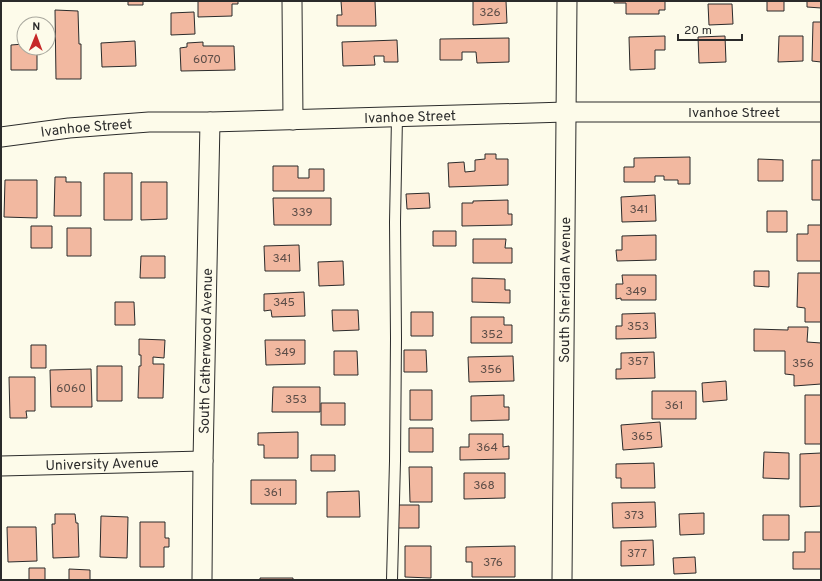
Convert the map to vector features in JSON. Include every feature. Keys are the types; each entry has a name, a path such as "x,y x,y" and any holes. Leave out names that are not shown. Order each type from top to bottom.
{"street":[{"path":"292,1 293,120"},
{"name":"South Sheridan Avenue","path":"562,580 567,1"},
{"name":"Ivanhoe Street","path":"1,137 90,126 149,122 210,122 566,112 821,112"},
{"name":"South Catherwood Avenue","path":"202,580 210,122"},
{"name":"University Avenue","path":"1,466 203,461"}],"lane":[{"path":"392,580 396,338 395,222 398,117"}],"building":[{"path":"128,1 143,1 143,5 128,5"},
{"path":"198,1 238,1 238,4 232,4 232,16 198,17"},
{"path":"341,1 375,1 376,26 337,26 337,15 342,15"},
{"path":"473,1 506,1 507,23 473,25"},
{"path":"614,1 665,1 665,10 659,10 659,14 626,14 626,3 614,3"},
{"path":"767,1 784,1 784,11 767,11"},
{"path":"807,1 821,1 821,8 807,7"},
{"path":"708,4 732,4 733,24 709,25"},
{"path":"55,10 78,11 79,44 81,44 81,79 56,79"},
{"path":"194,12 195,34 171,35 171,13"},
{"path":"813,22 821,22 821,62 812,61"},
{"path":"665,36 665,50 655,50 655,69 630,70 629,37"},
{"path":"725,36 726,62 699,63 698,37"},
{"path":"779,36 803,36 803,61 778,62"},
{"path":"509,38 509,62 477,63 476,52 462,52 462,60 440,60 440,39"},
{"path":"397,40 398,62 384,62 384,56 374,56 375,65 343,66 342,42"},
{"path":"135,41 136,66 102,67 101,43"},
{"path":"203,42 203,46 234,46 235,70 181,71 180,48 187,47 187,43"},
{"path":"11,45 16,45 16,56 37,56 37,70 11,70"},
{"path":"485,154 496,154 496,159 508,159 508,185 449,187 448,163 464,162 465,172 475,171 475,160 485,159"},
{"path":"690,157 690,184 678,184 678,180 664,180 664,176 655,176 655,182 624,182 624,167 634,167 634,158"},
{"path":"758,159 783,160 783,181 758,181"},
{"path":"812,160 821,160 821,200 812,200"},
{"path":"273,166 298,166 298,178 309,178 309,169 324,169 324,191 273,191"},
{"path":"104,173 132,173 132,220 104,220"},
{"path":"55,177 66,177 66,182 81,182 81,216 54,216"},
{"path":"5,180 37,180 37,218 4,217"},
{"path":"141,182 167,182 167,219 141,220"},
{"path":"429,193 430,208 407,209 406,194"},
{"path":"655,195 656,221 622,222 621,197"},
{"path":"273,198 331,198 331,225 274,225"},
{"path":"508,200 508,214 512,214 512,225 462,226 462,203 473,203 473,201"},
{"path":"767,211 787,211 787,232 767,232"},
{"path":"808,225 821,225 821,261 797,261 797,234 808,234"},
{"path":"31,226 52,226 52,248 31,248"},
{"path":"67,228 91,228 91,256 67,256"},
{"path":"433,231 456,231 456,246 433,246"},
{"path":"656,235 656,260 617,261 616,250 622,250 622,236"},
{"path":"473,239 506,239 505,248 512,248 512,263 473,263"},
{"path":"299,245 300,271 265,271 264,246"},
{"path":"141,256 165,256 165,278 140,278"},
{"path":"343,261 344,285 319,286 318,262"},
{"path":"754,271 769,271 769,287 754,286"},
{"path":"798,273 821,273 821,322 805,322 805,308 797,307"},
{"path":"622,275 656,275 656,300 616,299 616,284 623,284"},
{"path":"472,278 505,279 505,290 510,290 510,303 472,302"},
{"path":"304,292 305,316 272,317 271,310 264,311 264,294"},
{"path":"115,302 134,302 135,325 115,325"},
{"path":"332,310 358,310 359,330 333,331"},
{"path":"411,312 433,312 433,336 411,336"},
{"path":"655,313 656,338 616,339 616,326 622,326 622,314"},
{"path":"471,317 504,317 504,325 512,325 512,343 471,343"},
{"path":"788,327 808,327 807,342 821,343 821,384 794,386 794,375 785,374 785,351 754,351 754,329 788,330"},
{"path":"139,339 165,340 164,358 153,357 153,364 164,364 163,398 138,398 139,366 141,366"},
{"path":"265,340 305,340 305,364 266,365"},
{"path":"31,345 46,345 46,368 31,368"},
{"path":"404,350 426,350 427,372 404,372"},
{"path":"334,351 357,351 358,375 334,375"},
{"path":"654,352 655,378 616,379 616,369 621,369 621,353"},
{"path":"513,356 514,381 469,382 468,357"},
{"path":"97,366 122,366 122,401 97,401"},
{"path":"91,369 92,407 51,407 50,370"},
{"path":"9,377 35,377 35,411 26,411 27,418 10,418"},
{"path":"726,381 727,400 703,402 702,383"},
{"path":"273,387 320,387 320,412 272,412"},
{"path":"410,390 432,390 432,420 410,420"},
{"path":"652,391 696,391 696,419 652,419"},
{"path":"504,395 504,407 509,407 509,420 471,421 471,396"},
{"path":"805,395 821,395 821,444 805,444"},
{"path":"321,403 345,403 345,425 321,425"},
{"path":"660,422 662,447 623,450 621,425"},
{"path":"409,428 433,428 433,452 409,452"},
{"path":"298,432 298,458 264,458 264,445 258,445 258,433"},
{"path":"469,434 503,434 503,447 509,446 509,459 460,460 460,447 469,447"},
{"path":"764,452 789,453 789,479 763,478"},
{"path":"821,453 821,506 800,507 800,454"},
{"path":"311,455 335,455 335,471 311,471"},
{"path":"654,463 655,488 621,488 621,478 616,478 616,464"},
{"path":"409,467 432,467 432,502 410,502"},
{"path":"464,473 505,473 505,498 464,499"},
{"path":"251,480 296,480 296,504 251,504"},
{"path":"359,491 360,517 327,517 327,492"},
{"path":"655,502 656,527 613,528 612,503"},
{"path":"398,505 419,505 419,528 398,528"},
{"path":"704,513 704,534 680,535 679,514"},
{"path":"55,514 75,514 76,523 78,523 79,557 53,558 52,524 55,524"},
{"path":"763,515 789,515 789,540 763,540"},
{"path":"101,516 128,517 127,558 100,557"},
{"path":"140,522 165,522 165,538 169,538 169,547 164,547 164,567 140,567"},
{"path":"7,527 36,527 37,561 8,562"},
{"path":"805,532 821,532 821,569 793,569 793,552 805,552"},
{"path":"653,540 654,565 621,566 621,541"},
{"path":"405,546 431,546 431,578 405,577"},
{"path":"515,546 515,577 472,577 472,562 466,562 466,547"},
{"path":"695,557 696,573 674,574 673,558"},
{"path":"29,568 45,568 45,580 29,580"},
{"path":"69,569 90,570 90,580 69,580"},
{"path":"260,578 293,578 293,580 260,580"}]}
